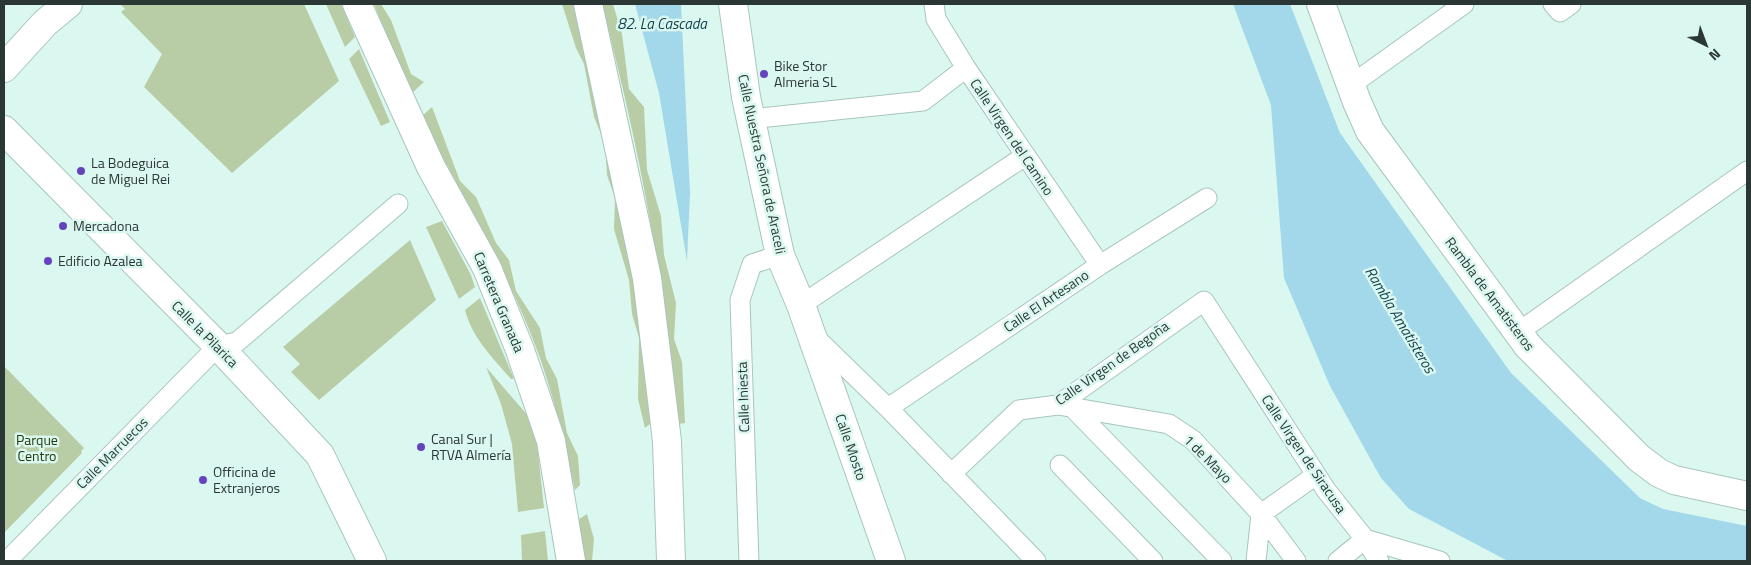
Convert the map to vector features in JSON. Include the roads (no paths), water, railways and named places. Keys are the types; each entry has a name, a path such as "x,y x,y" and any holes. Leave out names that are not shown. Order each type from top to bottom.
{"street":[{"path":"4,68 46,23 68,4"},
{"name":"Carretera Granada","path":"357,4 432,167 487,268 520,350 551,441 571,561"},
{"path":"588,4 648,278 667,441 671,561"},
{"name":"Calle Nuestra Señora de Araceli","path":"733,4 750,119 780,255 811,333 888,408 1036,561"},
{"name":"Calle Virgen del Camino","path":"934,4 936,19 966,68 1100,265"},
{"name":"Rambla de Amatisteros","path":"1321,4 1370,131 1518,333 1552,373 1648,466 1659,473 1689,485 1747,496"},
{"path":"1351,85 1464,4"},
{"path":"1553,4 1560,12 1571,4"},
{"path":"750,119 922,101 966,68"},
{"name":"Calle la Pilarica","path":"4,130 218,346 320,455 372,561"},
{"path":"801,305 1025,156"},
{"path":"1518,333 1747,171"},
{"name":"Calle El Artesano","path":"888,408 1100,265 1207,198"},
{"path":"218,346 237,342 398,204"},
{"name":"Calle Iniesta","path":"749,561 740,300 752,264 780,255"},
{"name":"Calle Virgen de Begoña","path":"951,474 1020,410 1066,406 1204,301"},
{"name":"Calle Virgen de Siracusa","path":"1204,301 1316,475 1365,539 1379,561"},
{"name":"Calle Mosto","path":"811,333 891,561"},
{"name":"Calle Marruecos","path":"7,561 218,346"},
{"path":"1066,406 1222,561"},
{"name":"1 de Mayo","path":"1066,406 1169,424 1194,440 1261,514 1296,561"},
{"path":"1060,465 1153,561"},
{"path":"1256,561 1261,514 1316,475"},
{"path":"1338,561 1365,539 1440,561"}],"water":[{"name":"82. La Cascada","path":"635,4 681,4 690,193 687,261 659,93"},
{"name":"Rambla Amatisteros","path":"1233,4 1290,4 1340,133 1511,373 1640,498 1663,509 1747,526 1747,561 1508,561 1409,509 1381,478 1330,386 1284,278 1271,105"}],"place":[{"name":"Bike Stor Almeria SL","path":"764,74"},
{"name":"La Bodeguica de Miguel Rei","path":"81,171"},
{"name":"Mercadona","path":"63,226"},
{"name":"Edificio Azalea","path":"48,261"},
{"name":"Canal Sur | RTVA Almería","path":"421,447"},
{"name":"Officina de Extranjeros","path":"203,480"}],"park label":[{"name":"Parque Centro","path":"37,448"}]}
